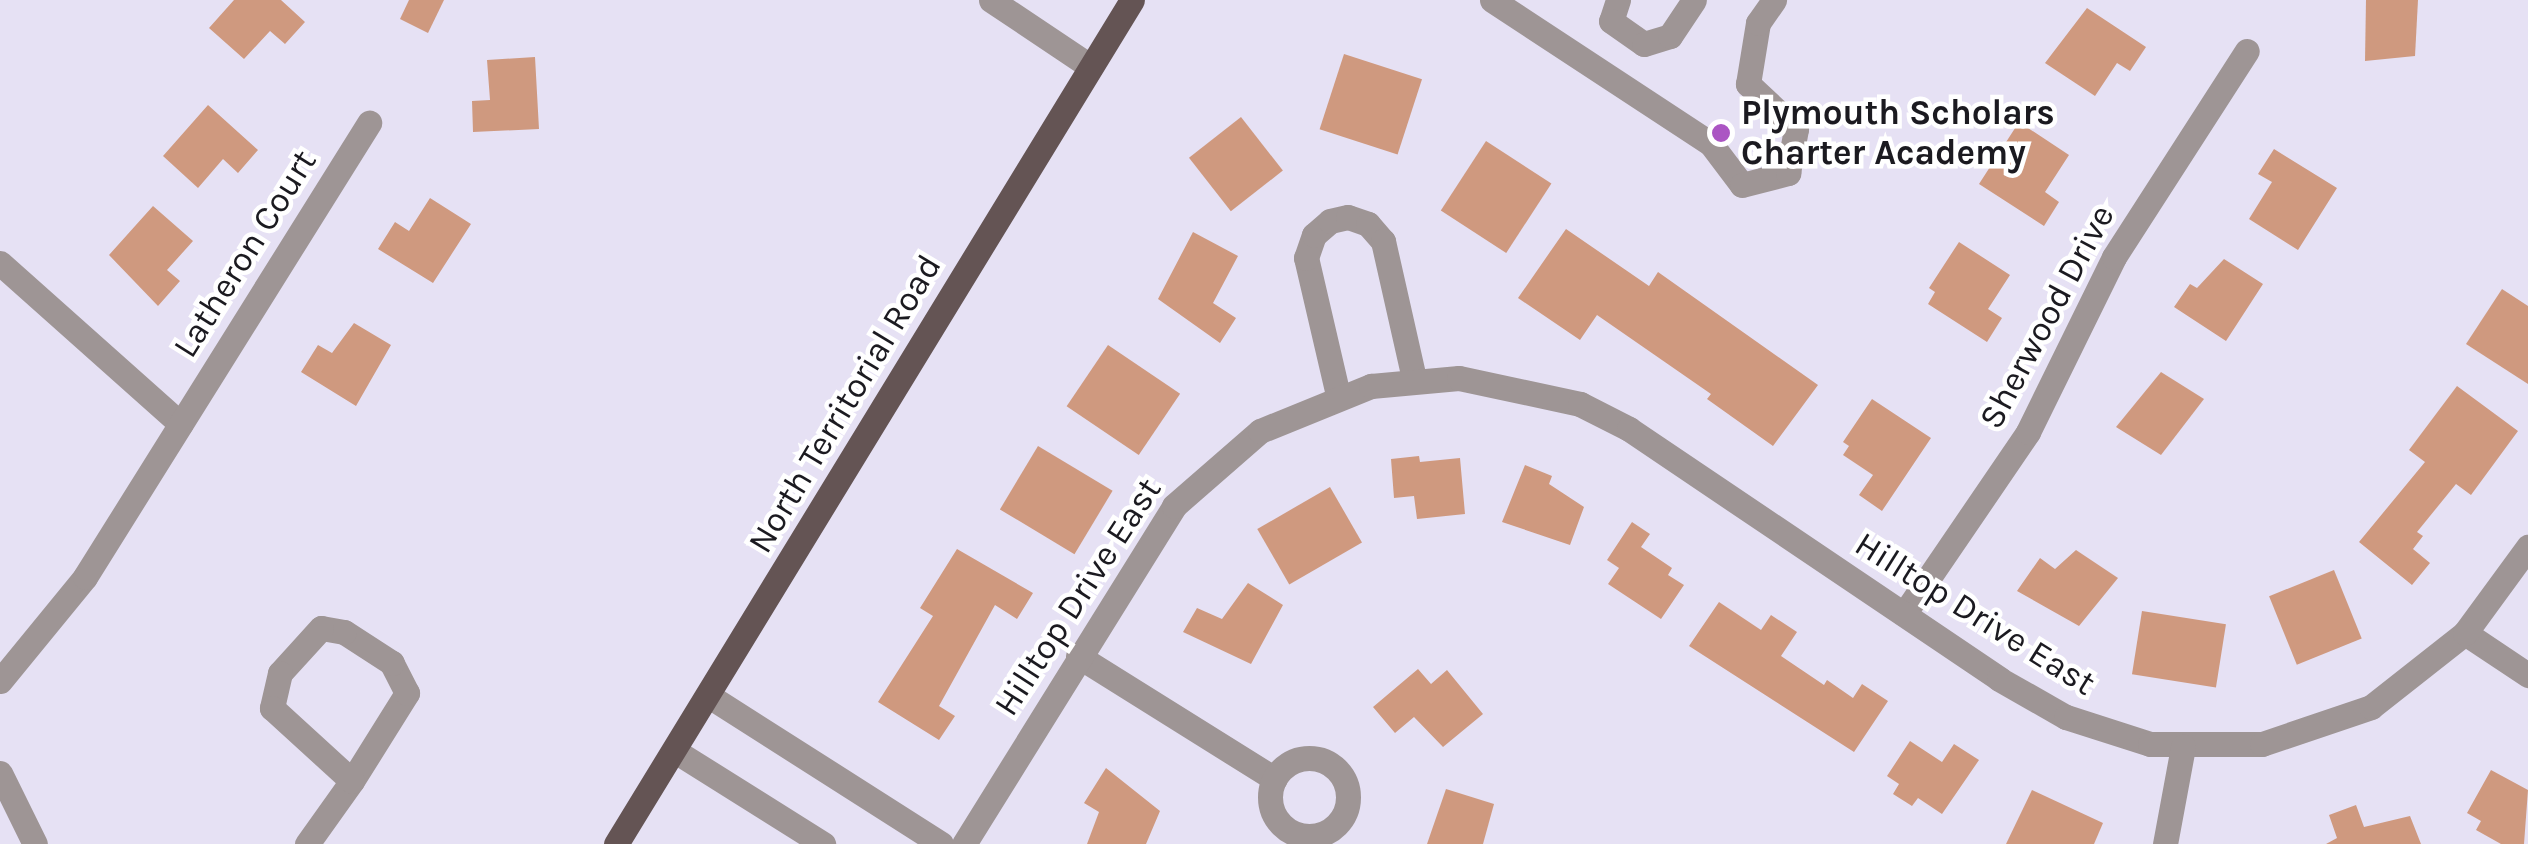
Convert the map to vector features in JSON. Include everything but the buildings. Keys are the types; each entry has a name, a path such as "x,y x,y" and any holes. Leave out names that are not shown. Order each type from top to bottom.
{"main road":[{"name":"North Territorial Road","path":"616,844 1132,0"}],"street":[{"path":"991,0 1092,67"},
{"path":"1492,0 1710,144 1742,186 1788,173 1796,129 1748,84 1758,24 1774,0"},
{"path":"1618,0 1611,21 1644,44 1670,36 1694,0"},
{"name":"Sherwood Drive","path":"1904,614 2028,432 2106,271 2247,51"},
{"name":"Latheron Court","path":"0,681 85,578 370,123"},
{"path":"1338,395 1306,258 1314,235 1330,221 1348,217 1368,224 1382,241 1414,379"},
{"path":"0,263 181,424"},
{"name":"Hilltop Drive East","path":"964,844 1156,531 1195,483 1260,431 1338,395 1414,379 1502,382 1580,404 1630,429 2066,718 2121,738 2183,747 2262,744 2333,725 2406,685 2465,633 2528,548"},
{"path":"307,844 352,782 407,693 392,663 344,632 321,628 280,673 272,708 352,782"},
{"path":"2465,633 2528,675"},
{"path":"1078,656 1275,779"},
{"path":"708,696 942,844"},
{"path":"2165,844 2183,747"},
{"path":"675,751 823,844"},
{"path":"0,773 35,844"}],"place":[{"name":"Plymouth Scholars Charter Academy","path":"1721,133"}]}
